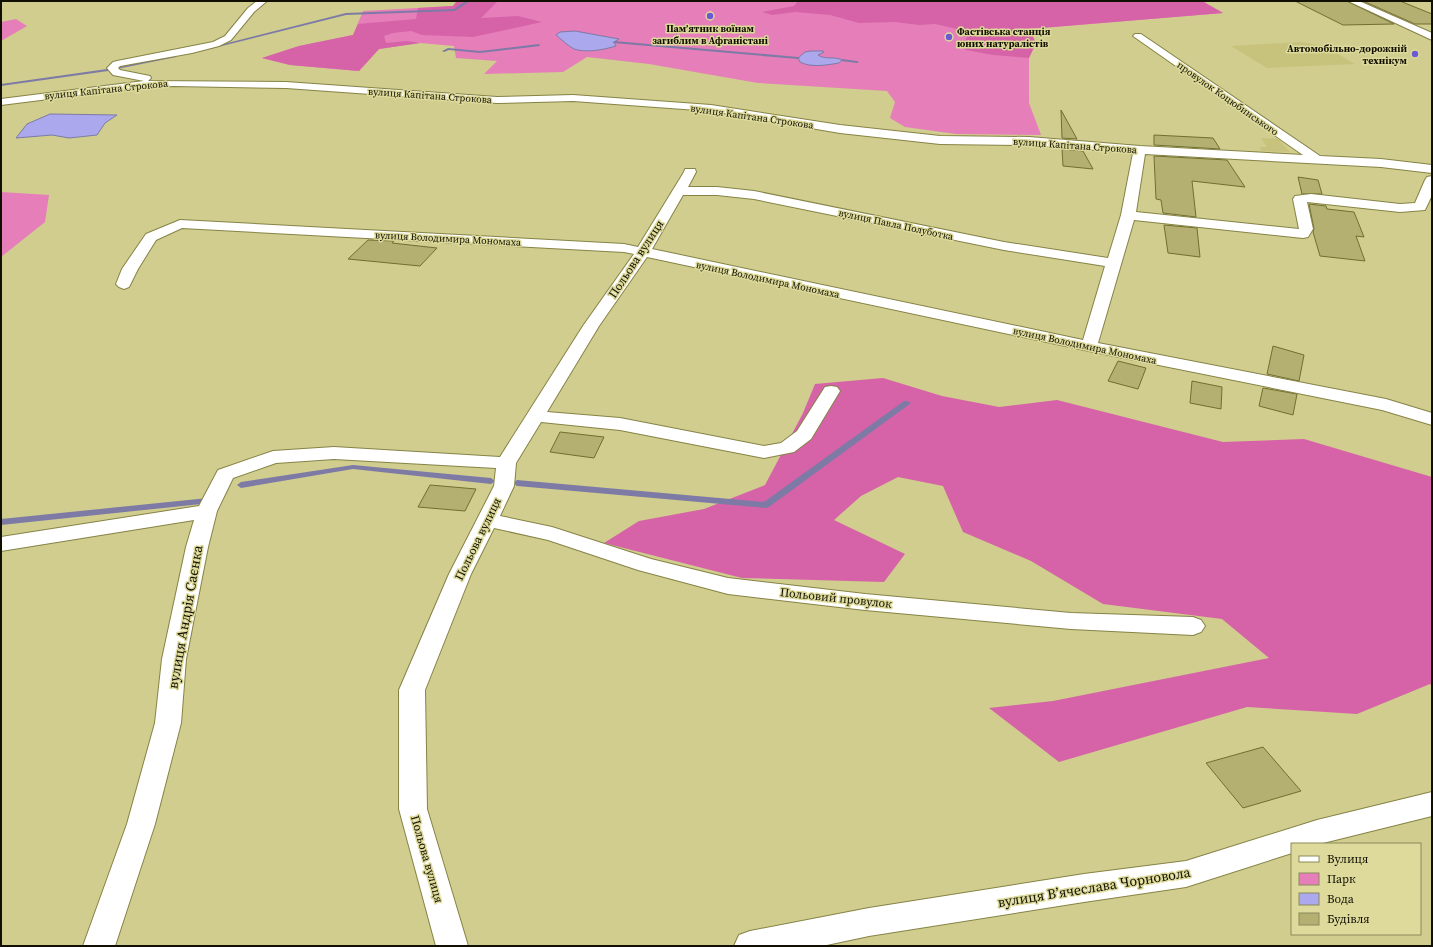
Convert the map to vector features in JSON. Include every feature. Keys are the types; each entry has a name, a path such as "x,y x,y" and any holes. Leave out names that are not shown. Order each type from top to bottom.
{"street":[{"path":"174,82 117,72 112,68 117,64 216,44 228,38 251,10 262,1"},
{"path":"1352,1 1432,37"},
{"name":"провулок Коцюбинського","path":"1138,36 1318,160"},
{"name":"вулиця Капітана Строкова","path":"1,102 144,84 174,82 286,85 497,100 573,98 711,108 840,129 940,140 1029,141 1140,150 1381,163 1432,169"},
{"path":"1089,346 1128,215 1140,150"},
{"name":"Польова вулиця","path":"452,946 413,809 412,690 460,574 504,486 506,463 591,326 642,253 690,172"},
{"path":"1128,215 1303,234 1306,229 1300,199 1311,198 1400,208 1420,206 1432,180"},
{"name":"вулиця Павла Полуботка","path":"678,191 716,191 754,195 1004,246 1114,263"},
{"name":"вулиця Володимира Мономаха","path":"124,284 130,270 151,237 180,224 624,248 1089,346 1386,405 1432,419"},
{"path":"535,416 620,424 764,452 787,448 804,435 831,391"},
{"name":"вулиця Андрія Саєнка","path":"99,946 140,824 168,722 174,659 197,547 207,511 225,474 273,457 334,453 506,463"},
{"path":"1,544 207,511"},
{"name":"Польовий провулок","path":"488,520 552,534 646,565 728,586 865,602 1071,621 1193,626"},
{"name":"вулиця Вʼячеслава Чорновола","path":"750,946 869,922 1084,888 1186,874 1317,832 1432,804"}],"shaded area":[{"path":"457,1 498,1 481,18 518,16 542,22 473,37 422,35 411,31 393,33 384,36 386,43 407,41 420,43 379,49 359,71 290,65 262,58 299,46 353,35 358,24 416,19 418,8 453,6"},
{"path":"798,1 1202,1 1223,13 1029,29 1036,43 1029,58 993,55 966,50 963,46 968,34 957,29 935,24 919,25 895,22 859,23 830,15 795,12 772,15 762,12 794,6"},
{"path":"1300,42 1325,46 1355,64 1267,68 1231,46"},
{"path":"1261,138 1278,139 1290,152 1262,151 1259,147 1267,147"},
{"path":"883,378 942,396 999,407 1057,400 1223,442 1304,439 1432,477 1432,685 1430,684 1357,714 1247,707 1059,762 989,708 1053,701 1269,658 1222,619 1103,604 1031,561 963,532 943,486 898,477 861,496 834,520 905,554 884,582 742,578 604,543 639,521 704,509 765,485 803,413 815,384"}],"green space":[{"path":"457,1 1202,1 1223,13 1029,29 1036,43 1029,58 1029,103 1041,135 956,134 905,127 890,118 895,102 887,91 758,83 649,64 587,57 563,72 484,74 497,61 456,58 454,46 420,43 379,49 359,71 290,65 262,58 299,46 353,35 363,11 453,6"},
{"path":"16,19 27,26 1,41 1,22"},
{"path":"1,192 49,195 45,222 1,257"}],"water":[{"path":"575,31 619,39 614,42 616,46 600,50 584,51 572,48 556,35 560,32"},
{"path":"823,51 824,52 818,55 842,60 839,63 819,66 800,62 798,58 805,52"},
{"path":"50,114 117,115 105,123 97,135 69,138 52,135 16,138 27,124"}],"building":[{"path":"1295,1 1347,1 1394,24 1343,25"},
{"path":"1363,1 1400,1 1432,14 1432,24 1415,24"},
{"path":"1061,110 1077,139 1062,138"},
{"path":"1154,135 1213,138 1220,149 1154,145"},
{"path":"1062,149 1083,151 1093,169 1063,166"},
{"path":"1154,156 1227,160 1245,187 1192,181 1196,217 1163,213 1161,200 1156,199"},
{"path":"1298,177 1318,180 1322,194 1302,194"},
{"path":"1309,204 1326,206 1327,209 1354,212 1364,237 1356,236 1365,261 1320,256 1313,232 1314,229"},
{"path":"1164,225 1197,228 1200,257 1168,253"},
{"path":"368,240 394,241 392,243 437,248 420,266 348,259"},
{"path":"1273,346 1304,355 1299,381 1267,374"},
{"path":"1118,361 1146,368 1138,389 1108,381"},
{"path":"1192,381 1222,387 1221,409 1190,403"},
{"path":"1263,388 1297,394 1293,415 1259,406"},
{"path":"560,432 604,437 594,458 550,452"},
{"path":"430,485 476,489 465,511 418,507"},
{"path":"1263,747 1301,791 1243,808 1206,763"}],"waterway":[{"path":"210,48 346,14 455,10 468,1"},
{"path":"614,42 798,58"},
{"path":"444,51 448,49 480,52 539,45"},
{"path":"117,68 175,56"},
{"path":"842,60 857,62"},
{"path":"1,85 107,70"},
{"path":"517,483 766,505 907,403"},
{"path":"241,485 353,467 491,481"},
{"path":"1,522 208,501"}],"place":[{"name":"Пам’ятник воїнам загиблим в Афганістані","path":"710,16"},
{"name":"Фастівська станція юних натуралістів","path":"949,37"},
{"name":"Автомобільно-дорожній технікум","path":"1415,54"}]}
